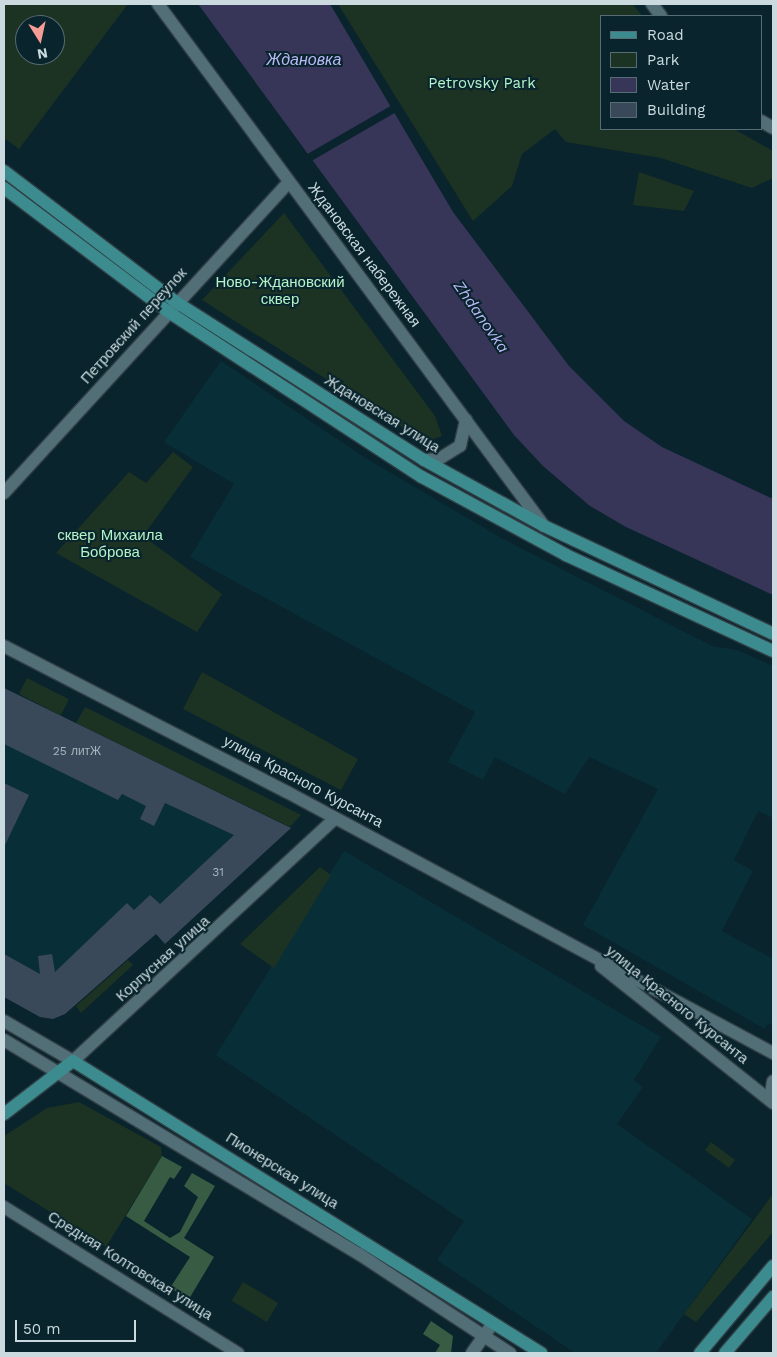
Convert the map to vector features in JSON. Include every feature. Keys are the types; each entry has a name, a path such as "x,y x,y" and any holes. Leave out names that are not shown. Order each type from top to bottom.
{"main road":[{"name":"Ждановская улица","path":"4,171 172,307 424,460 544,526 773,634"},
{"name":"Ждановская улица","path":"4,188 172,307 422,477 508,526 773,651"},
{"name":"Корпусная улица","path":"4,1114 73,1061"},
{"name":"Пионерская улица","path":"73,1061 541,1353"},
{"path":"700,1353 773,1266"},
{"path":"725,1353 773,1297"}],"street":[{"name":"Ждановская набережная","path":"158,4 544,526"},
{"path":"652,4 660,15"},
{"name":"Петровский переулок","path":"4,493 172,307 289,182"},
{"path":"424,460 439,459 460,446 466,420"},
{"name":"улица Красного Курсанта","path":"4,646 335,818 773,1053"},
{"name":"Корпусная улица","path":"73,1061 335,818"},
{"name":"улица Красного Курсанта","path":"584,952 772,1101"},
{"name":"Пионерская улица","path":"4,1021 73,1061"},
{"name":"Пионерская улица","path":"4,1040 60,1072 510,1353"},
{"path":"772,1101 773,1081"},
{"name":"Средняя Колтовская улица","path":"4,1207 238,1353"},
{"path":"472,1353 494,1322"}],"shaded area":[{"path":"221,361 364,457 501,538 712,646 737,650 773,666 773,818 758,811 734,860 753,871 722,931 773,959 773,1026 768,1023 765,1029 583,925 658,789 589,757 565,794 495,757 483,780 448,762 475,712 190,557 234,484 164,442"},
{"path":"4,688 291,828 165,944 156,934 65,1014 53,1019 40,1017 4,997"},
{"path":"344,851 661,1037 634,1080 643,1087 617,1124 752,1219 656,1353 575,1353 437,1260 464,1221 216,1055"}],"green space":[{"path":"4,4 128,4 19,149 4,138"},
{"name":"Petrovsky Park","path":"338,4 633,4 641,15 600,15 600,130 736,130 773,151 773,178 752,188 661,158 566,142 555,129 522,154 512,186 473,221"},
{"path":"639,172 694,191 684,211 633,205"},
{"name":"Ново-Ждановский сквер","path":"284,213 435,416 442,436 425,442 202,300"},
{"name":"сквер Михаила Боброва","path":"173,452 193,467 143,536 222,594 197,632 56,553 129,472 146,483"},
{"path":"202,672 358,759 341,790 183,709"},
{"path":"27,678 69,699 61,715 19,694"},
{"path":"85,707 301,815 290,827 76,723"},
{"path":"320,867 331,875 274,968 240,944"},
{"path":"128,960 133,965 81,1013 76,1006"},
{"path":"79,1102 161,1147 162,1156 106,1247 4,1183 4,1136 47,1108"},
{"path":"711,1142 735,1160 729,1168 705,1150"},
{"path":"162,1156 182,1167 174,1179 170,1177 144,1221 170,1238 180,1232 198,1197 184,1186 192,1173 215,1186 184,1238 214,1257 189,1299 170,1288 190,1257 126,1216"},
{"path":"773,1194 773,1232 696,1322 684,1314"},
{"path":"243,1282 278,1303 267,1322 232,1301"},
{"path":"431,1321 453,1336 451,1353 435,1353 440,1345 423,1334"}],"water":[{"name":"Ждановка","path":"198,4 330,4 453,212 569,366 624,421 662,447 773,499 773,595 626,527 590,506 543,466 514,435"}],"pier":[{"path":"394,104 398,111 311,161 307,154"}],"building":[{"path":"4,688 291,828 165,944 156,934 65,1014 53,1019 40,1017 4,997 4,954 40,974 38,956 52,954 55,972 127,903 134,910 150,895 160,904 234,835 165,803 154,826 140,819 146,806 122,794 118,800 4,744"},
{"path":"4,783 29,795 4,847"}],"water label":[{"name":"Zhdanovka","path":"481,317"}]}
